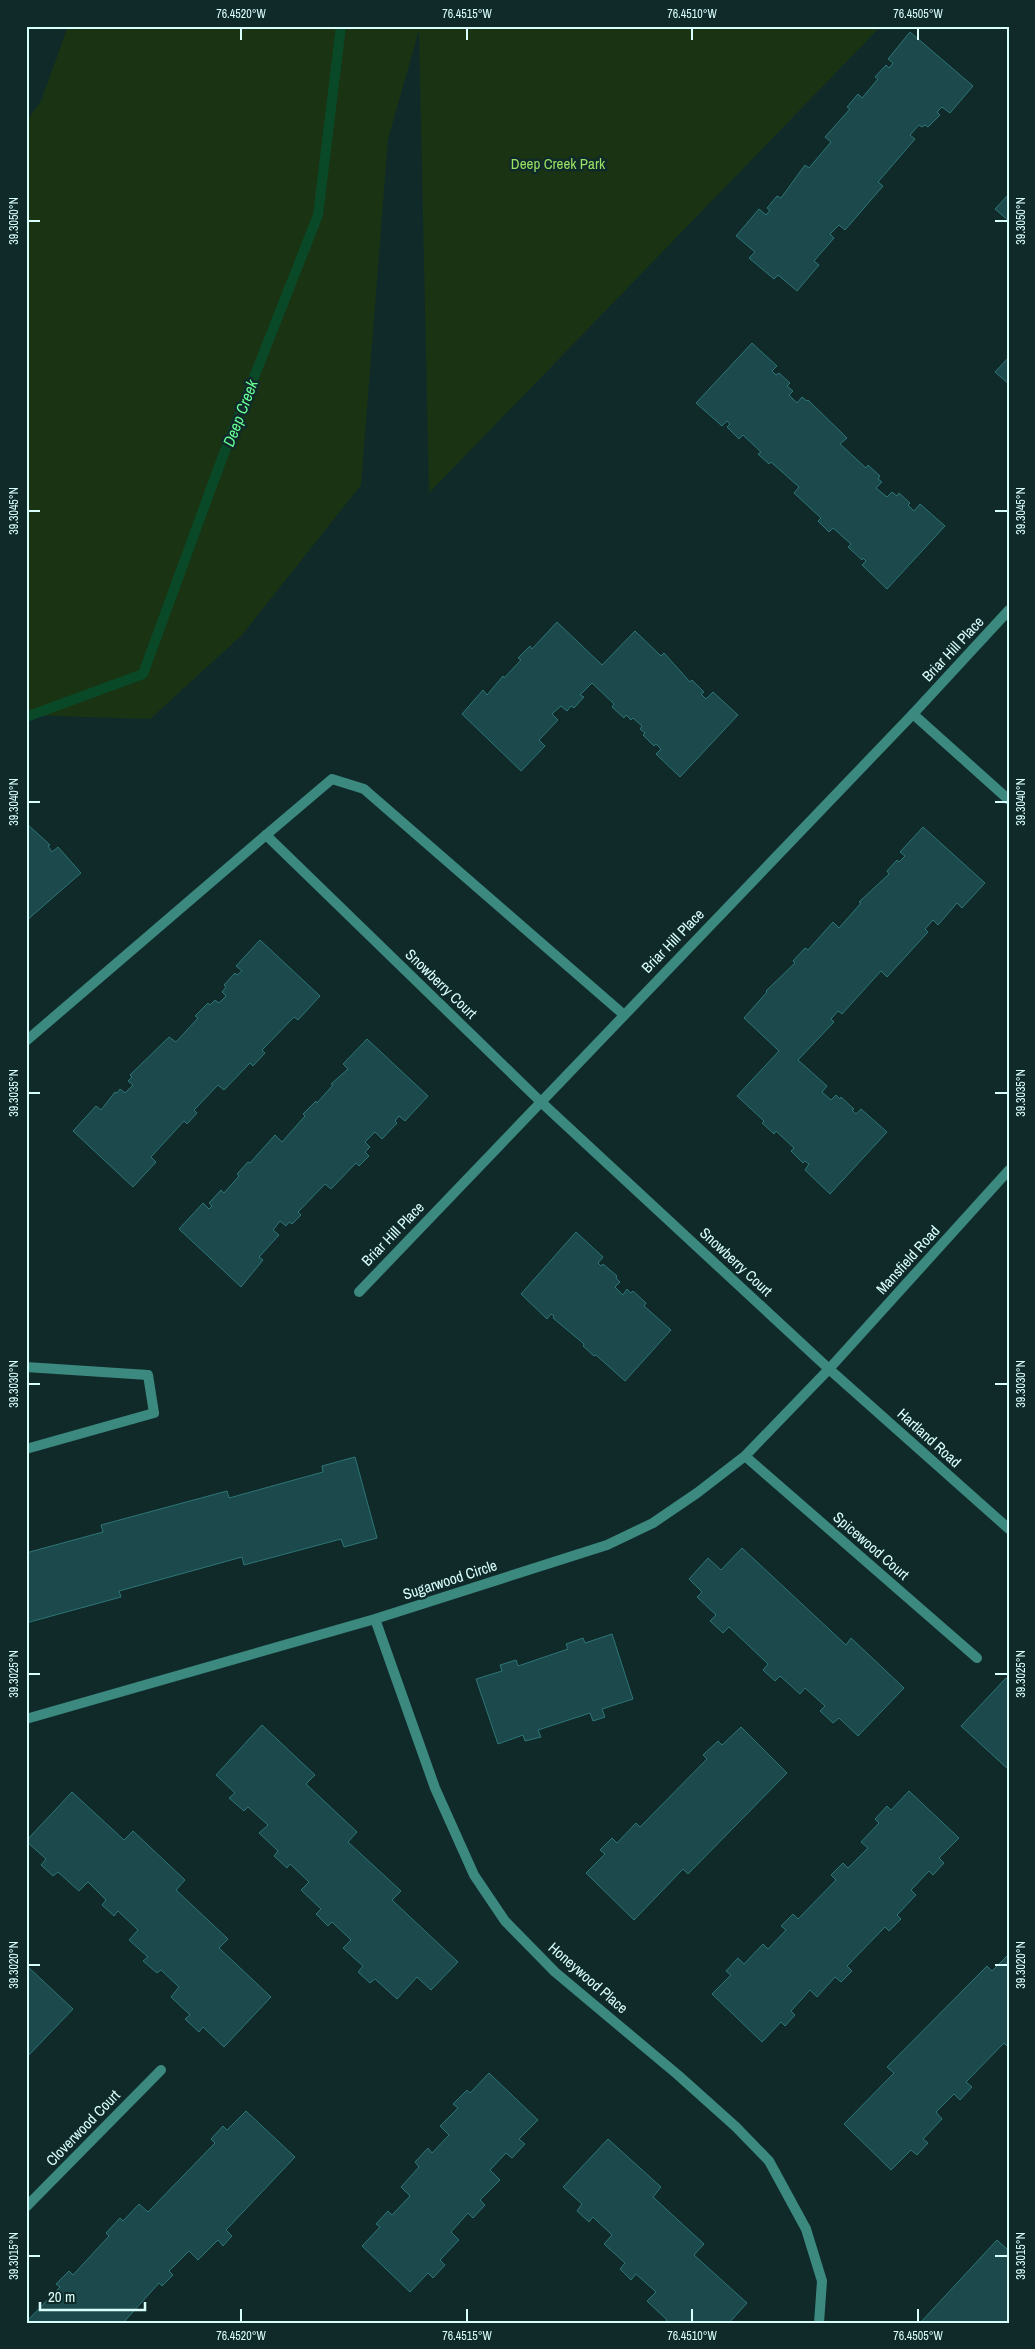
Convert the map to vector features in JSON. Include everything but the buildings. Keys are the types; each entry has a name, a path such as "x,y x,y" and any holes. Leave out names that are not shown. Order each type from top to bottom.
{"street":[{"name":"Briar Hill Place","path":"358,1292 913,714 1009,610"},
{"path":"913,714 1009,800"},
{"path":"26,1041 332,779 364,789 623,1014"},
{"name":"Snowberry Court","path":"266,835 541,1102 829,1369"},
{"name":"Mansfield Road","path":"829,1369 1009,1170"},
{"path":"26,1367 148,1375 154,1413 26,1449"},
{"name":"Sugarwood Circle","path":"26,1719 375,1619 607,1545 653,1523 697,1493 745,1456 829,1369"},
{"name":"Hartland Road","path":"829,1369 1009,1529"},
{"name":"Spicewood Court","path":"745,1456 977,1658"},
{"name":"Honeywood Place","path":"375,1619 435,1788 474,1875 505,1921 555,1972 678,2075 736,2127 769,2161 806,2229 822,2281 819,2323"},
{"name":"Cloverwood Court","path":"26,2207 161,2070"}],"green space":[{"name":"Deep Creek Park","path":"68,26 881,26 429,493 419,30 388,139 361,485 242,635 150,719 26,715 26,122 41,101"}],"waterway":[{"name":"Deep Creek","path":"26,717 143,674 221,461 318,215 341,26"}]}
